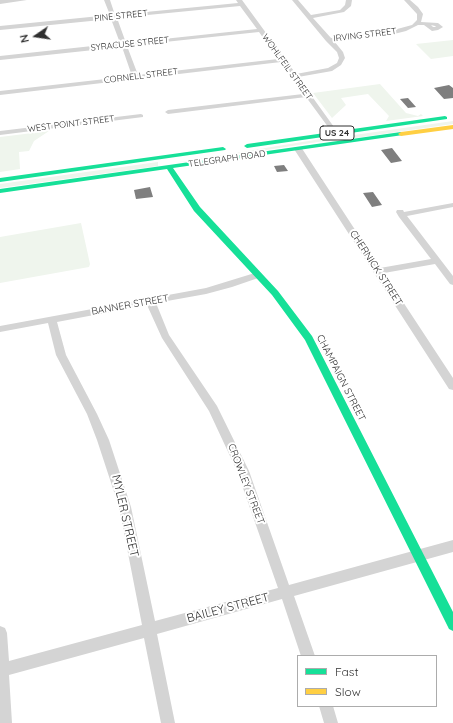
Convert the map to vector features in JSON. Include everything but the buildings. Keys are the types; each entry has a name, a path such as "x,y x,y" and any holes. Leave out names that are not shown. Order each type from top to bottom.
{"main road":[{"name":"TELEGRAPH ROAD","path":"0,180 453,117"},
{"name":"TELEGRAPH ROAD","path":"0,191 453,127"},
{"path":"265,154 285,147 340,139 341,137 336,134"},
{"path":"170,168 166,162 239,150 254,145"},
{"name":"CHAMPAIGN STREET","path":"170,168 185,193 197,209 287,307 309,338 453,625"}],"street":[{"path":"0,2 24,0"},
{"path":"106,0 136,77"},
{"path":"294,76 325,72 339,64 342,60 341,55 295,0"},
{"path":"309,17 342,11 348,6 349,0"},
{"path":"407,0 420,14 420,20 417,23 427,25"},
{"name":"PINE STREET","path":"0,28 113,17 240,2"},
{"name":"WOHLFEIL STREET","path":"240,2 336,134"},
{"name":"IRVING STREET","path":"328,40 396,32 409,28 417,23"},
{"name":"SYRACUSE STREET","path":"0,58 260,30"},
{"name":"CORNELL STREET","path":"0,93 282,60"},
{"path":"168,112 307,94"},
{"name":"WEST POINT STREET","path":"0,133 141,116"},
{"name":"CHERNICK STREET","path":"298,150 453,386"},
{"path":"453,205 401,214 437,261 450,274 453,282"},
{"path":"378,272 437,261"},
{"name":"BANNER STREET","path":"0,329 222,288 258,275"},
{"name":"CROWLEY STREET","path":"150,301 165,336 213,409 230,441 243,471 308,655"},
{"name":"MYLER STREET","path":"52,320 61,355 92,414 114,468 125,507 168,723"},
{"name":"BAILEY STREET","path":"2,670 453,546"},
{"path":"0,633 4,723"},
{"path":"326,707 331,723"}],"shaded area":[{"path":"453,40 453,56 431,59 416,44"},
{"path":"380,84 406,113 418,116 421,114 423,116 386,121 389,116 368,94 341,98 346,105 332,118 313,93"},
{"path":"453,121 453,124 348,139 347,136"},
{"path":"49,131 34,141 29,151 19,152 20,169 0,172 0,137"},
{"path":"333,137 331,140 173,163"},
{"path":"158,162 158,166 0,188 0,184"},
{"path":"81,223 90,264 89,267 0,283 0,237"}],"traffic: fast":[{"path":"247,146 445,118"},
{"path":"0,191 401,134"},
{"path":"0,180 223,149"},
{"path":"169,168 197,209 275,293 309,338 453,625"}],"traffic: slow":[{"path":"401,134 453,127"}]}
